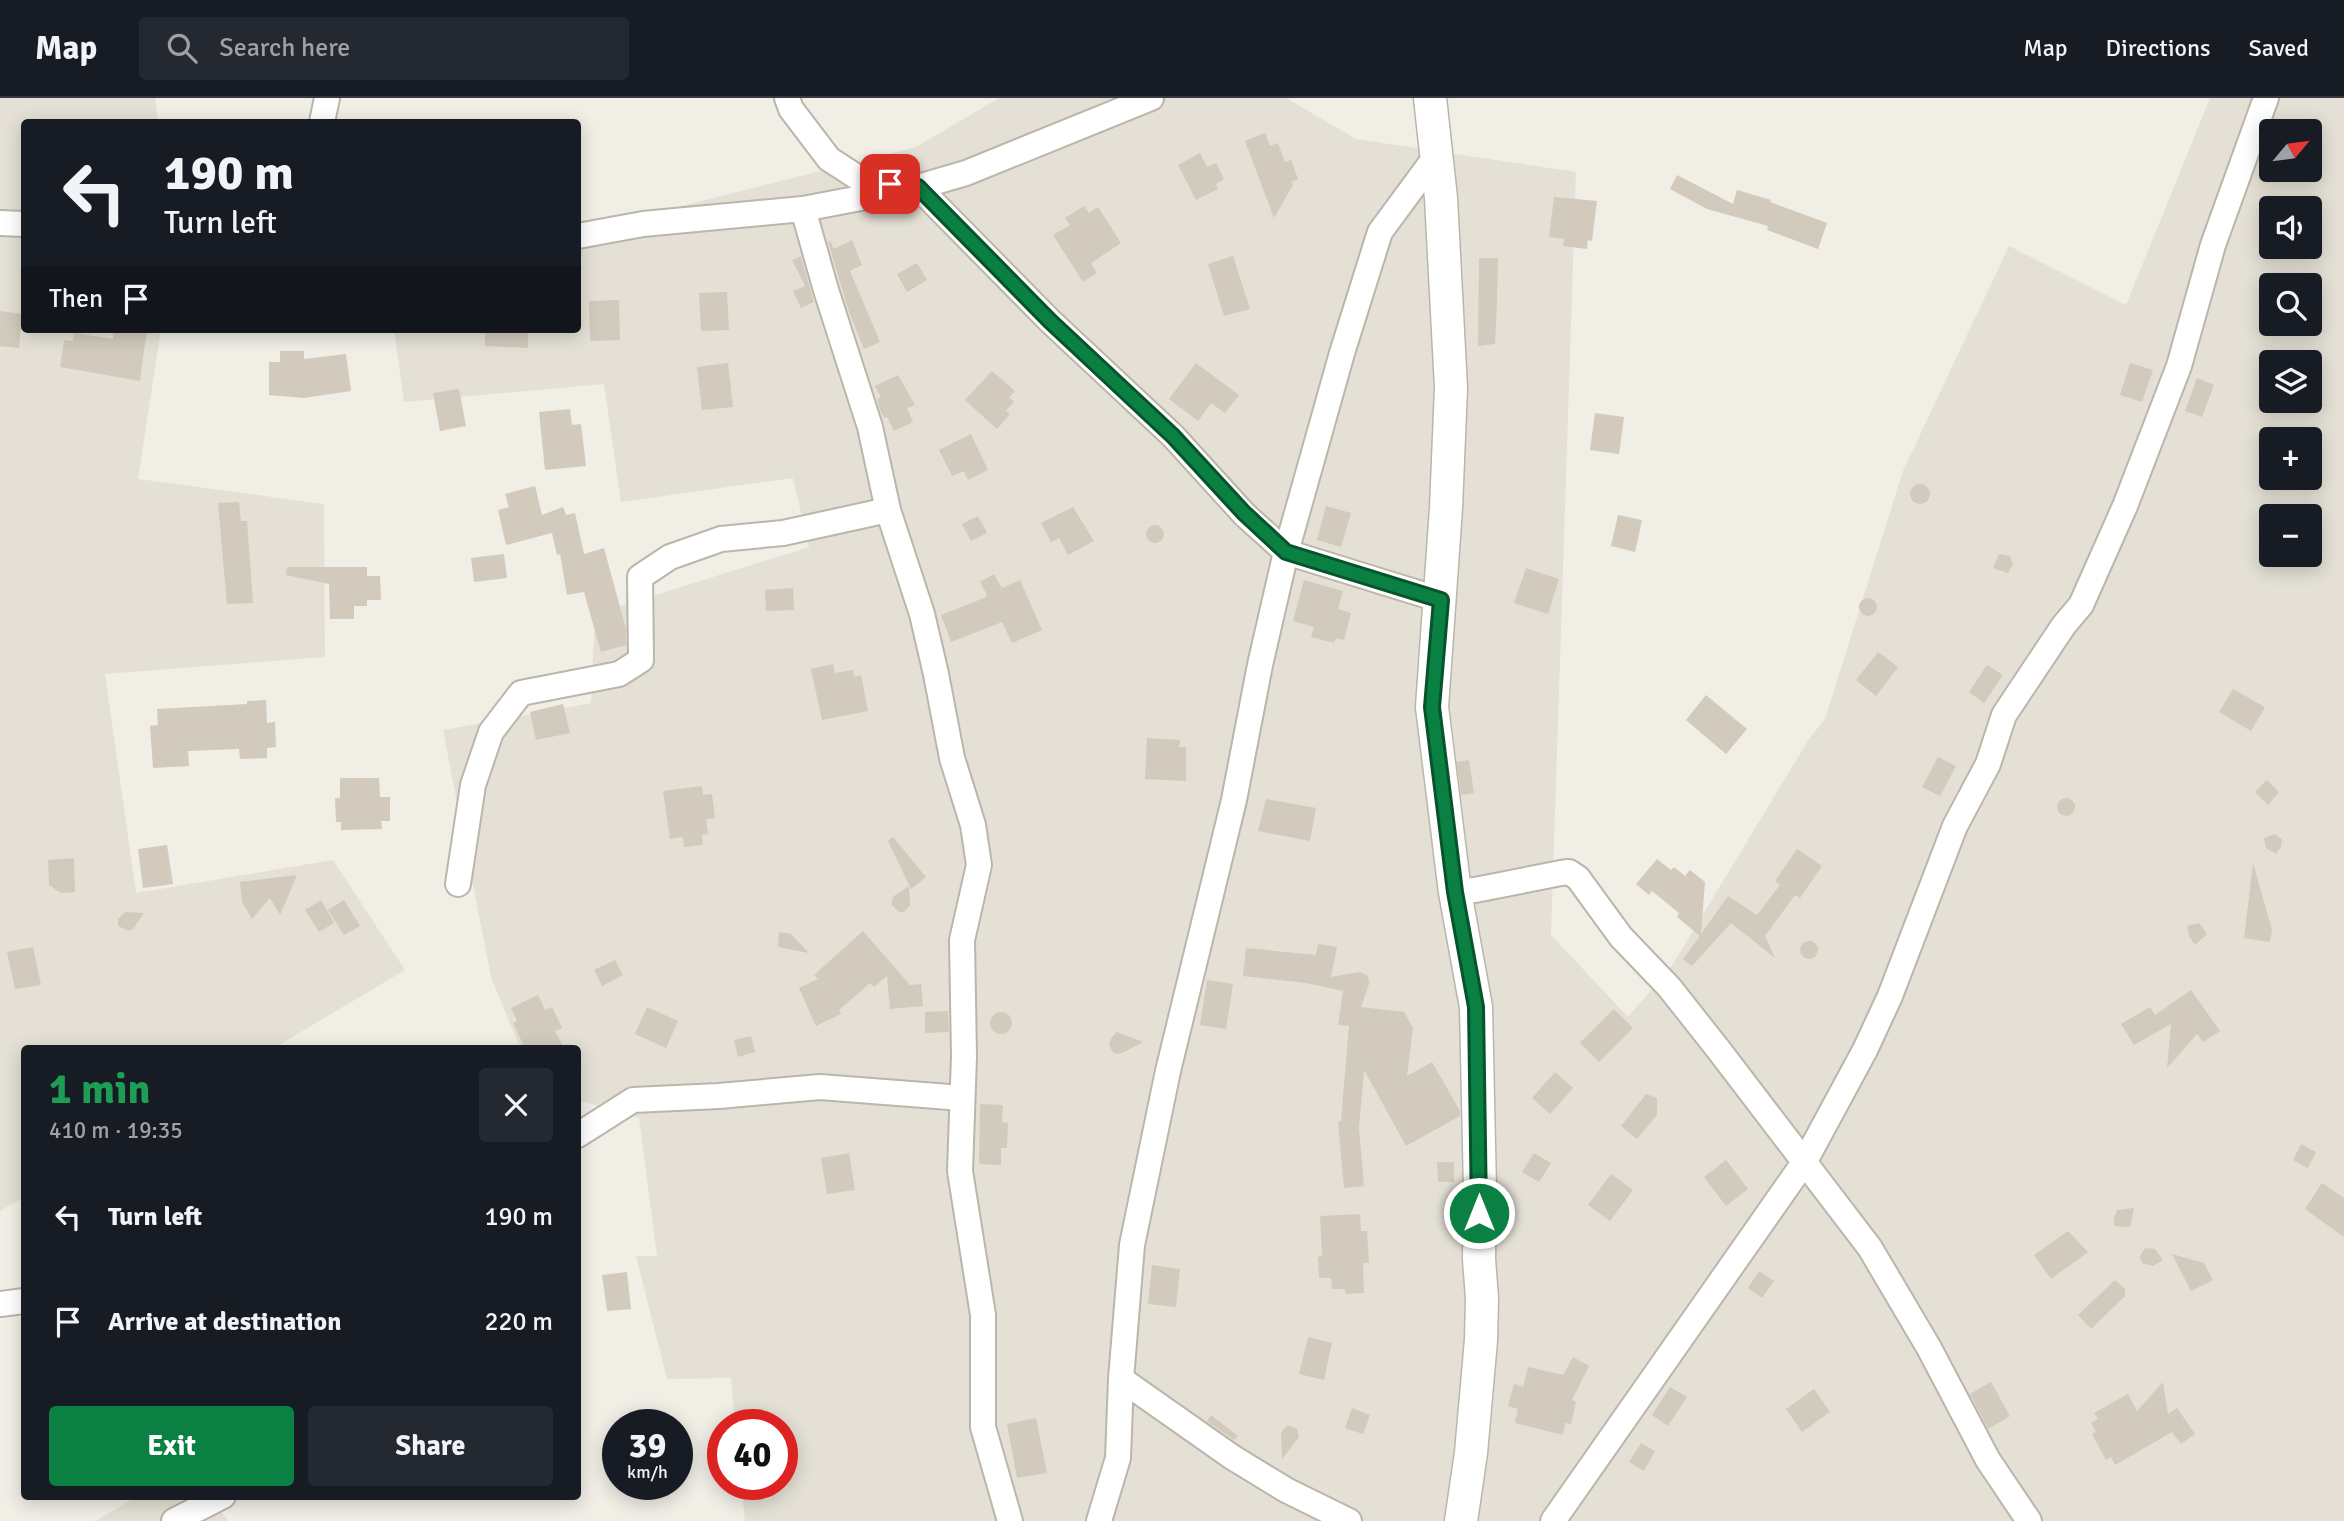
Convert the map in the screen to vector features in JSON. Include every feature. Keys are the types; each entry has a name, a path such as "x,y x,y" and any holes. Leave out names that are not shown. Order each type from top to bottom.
{"street":[{"path":"323,119 327,98"},
{"path":"787,98 791,109 829,159 863,181 918,187 1050,321 1173,436 1244,513 1286,552 1441,600"},
{"path":"581,235 643,224 803,209 918,187 966,173 1151,98"},
{"path":"1430,98 1441,198 1451,388 1441,600 1432,707 1455,892 1476,1007 1480,1190 1479,1259 1482,1298 1471,1453 1461,1521"},
{"path":"1553,1521 1805,1161 1865,1050 1890,996 1955,825 1988,764 2004,715 2064,625 2081,605 2125,506 2179,366 2213,245 2266,98"},
{"path":"1098,1521 1118,1458 1121,1379 1132,1245 1168,1071 1234,800 1286,552 1380,232 1436,156"},
{"path":"803,209 870,427 888,510 922,614 952,758 973,825 979,865 962,940 960,1171 984,1315 984,1427 1010,1521"},
{"path":"0,223 21,224"},
{"path":"458,884 473,785 491,732 522,693 620,674 641,660 639,577 670,557 721,539 783,533 888,510"},
{"path":"1455,892 1569,872 1578,878 1621,937 1669,988 1870,1248 1929,1348 1988,1460 2029,1521"},
{"path":"581,1133 633,1100 719,1097 820,1087 962,1098"},
{"path":"0,1304 21,1301"},
{"path":"1121,1379 1232,1457 1286,1490 1349,1521"},
{"path":"174,1521 215,1500"}],"shaded area":[{"path":"0,98 155,98 158,119 21,119 21,333 160,333 138,479 324,504 325,657 105,674 136,893 333,860 405,970 279,1045 21,1045 21,1199 0,1211"},
{"path":"999,98 1286,98 1356,139 1576,172 1551,935 1628,1017 1671,967 1809,739 1825,719 1903,471 2009,246 2126,305 2210,98 2344,98 2344,1521 745,1521 743,1500 798,1500 798,1409 734,1409 731,1378 667,1379 636,1256 657,1256 639,1118 581,1101 581,1045 519,1045 491,977 443,730 591,703 595,614 809,547 793,478 621,502 604,384 404,402 395,333 581,333 581,231 916,147"},
{"path":"131,1500 213,1500 228,1521 95,1521"}],"building":[{"path":"1265,133 1270,146 1278,143 1285,162 1291,160 1298,179 1291,182 1293,185 1274,218 1245,141"},
{"path":"1200,153 1207,167 1216,163 1224,179 1216,184 1218,189 1196,200 1178,165"},
{"path":"1677,175 1733,204 1737,190 1771,200 1770,202 1827,223 1818,249 1767,230 1768,226 1707,209 1670,189"},
{"path":"1554,197 1597,201 1592,241 1588,240 1587,249 1563,246 1564,239 1549,237"},
{"path":"1084,206 1089,213 1098,207 1121,243 1091,263 1097,273 1083,282 1053,235 1070,225 1065,218"},
{"path":"852,240 862,265 850,271 880,342 864,349 849,312 828,242 830,241 834,249"},
{"path":"801,256 814,302 801,308 793,291 805,286 792,260"},
{"path":"1233,256 1250,309 1224,316 1208,264"},
{"path":"1479,258 1498,258 1495,344 1478,346"},
{"path":"917,263 927,280 907,292 897,274"},
{"path":"727,292 729,330 701,331 699,293"},
{"path":"619,300 620,340 590,341 589,301"},
{"path":"0,311 21,314 19,348 0,346"},
{"path":"74,333 113,339 114,333 146,333 140,381 60,367 64,340 73,341"},
{"path":"485,333 528,333 528,348 485,346"},
{"path":"280,351 304,351 304,359 346,354 351,391 304,398 269,395 269,362 280,362"},
{"path":"728,363 733,407 702,410 697,367"},
{"path":"1196,363 1239,395 1225,413 1211,403 1198,421 1169,399"},
{"path":"2130,363 2153,370 2142,402 2120,395"},
{"path":"992,371 1015,391 1009,397 1014,402 1006,411 1010,414 997,429 965,400"},
{"path":"898,375 915,405 907,408 913,422 894,431 880,410 877,399 881,397 875,386"},
{"path":"2197,378 2214,385 2202,417 2185,411"},
{"path":"459,389 466,426 440,431 433,393"},
{"path":"570,409 572,425 581,424 586,466 545,470 539,412"},
{"path":"1595,413 1624,417 1619,454 1590,450"},
{"path":"971,434 988,470 968,480 964,471 952,476 939,450"},
{"path":"1920,484 1927,487 1930,494 1927,501 1920,504 1913,501 1910,494 1913,487"},
{"path":"535,486 542,515 563,507 566,515 575,513 584,554 604,548 626,629 626,645 601,652 584,592 567,595 560,554 557,555 552,533 506,545 498,510 509,507 505,494"},
{"path":"239,502 241,521 247,521 253,603 227,604 218,503"},
{"path":"1326,506 1351,513 1341,547 1317,540"},
{"path":"1073,507 1094,541 1068,555 1059,538 1051,542 1041,523"},
{"path":"1618,515 1642,520 1635,552 1611,546"},
{"path":"978,516 987,533 971,541 962,524"},
{"path":"1151,525 1159,525 1164,534 1162,541 1151,543 1146,538 1146,530"},
{"path":"504,554 507,578 474,582 471,558"},
{"path":"1999,554 2010,556 2013,564 2008,573 1993,568"},
{"path":"287,567 367,567 367,576 380,576 381,600 367,600 367,606 354,606 354,619 330,619 329,584 286,575"},
{"path":"1526,568 1559,579 1548,614 1514,603"},
{"path":"994,574 1002,588 1020,580 1042,630 1012,643 1002,622 951,642 941,615 984,598 987,595 980,582"},
{"path":"1304,580 1343,591 1338,609 1351,613 1344,640 1336,638 1334,643 1311,637 1314,627 1293,621"},
{"path":"793,588 794,610 766,611 765,590"},
{"path":"1868,598 1874,601 1877,607 1874,613 1868,616 1862,613 1859,607 1862,601"},
{"path":"1878,652 1898,667 1876,696 1856,680"},
{"path":"833,664 835,673 853,670 854,677 861,675 868,711 822,720 811,669"},
{"path":"1987,665 2003,675 1984,703 1969,692"},
{"path":"2233,689 2265,707 2251,731 2219,712"},
{"path":"1706,695 1747,729 1726,754 1686,720"},
{"path":"266,700 267,723 275,722 276,747 267,748 267,758 240,759 239,749 188,751 189,766 153,768 150,726 158,725 157,709 247,704 247,701"},
{"path":"563,704 570,733 536,740 530,712"},
{"path":"1147,738 1180,740 1179,747 1186,747 1186,781 1145,779"},
{"path":"1938,757 1956,766 1940,796 1922,787"},
{"path":"1469,760 1474,793 1461,795 1457,762"},
{"path":"340,778 379,778 380,797 390,797 390,821 381,821 382,829 341,830 341,822 336,822 335,798 340,798"},
{"path":"2267,780 2279,792 2268,805 2255,792"},
{"path":"702,786 703,795 712,794 715,818 706,819 708,834 702,835 703,845 684,847 683,837 670,839 663,791"},
{"path":"2066,798 2072,801 2075,807 2072,813 2066,816 2060,813 2057,807 2060,801"},
{"path":"1266,799 1316,808 1310,841 1258,831"},
{"path":"2275,834 2282,839 2276,854 2266,848 2264,838"},
{"path":"893,837 926,877 911,889 888,841"},
{"path":"167,845 173,884 143,888 138,849"},
{"path":"1797,849 1822,866 1800,898 1795,895 1765,936 1775,958 1731,923 1692,966 1683,959 1700,936 1677,917 1679,913 1652,891 1649,895 1636,884 1657,859 1671,870 1674,867 1685,876 1690,870 1705,882 1701,934 1728,896 1757,915 1780,885 1775,881"},
{"path":"74,858 75,892 61,893 49,885 48,860"},
{"path":"2253,863 2272,930 2270,942 2244,938"},
{"path":"297,875 280,915 270,898 252,919 242,902 240,882"},
{"path":"909,886 910,905 904,912 899,912 892,905 892,900"},
{"path":"321,900 334,923 319,932 305,910"},
{"path":"344,900 360,926 344,935 328,910"},
{"path":"125,912 144,913 129,931 118,926 118,919"},
{"path":"2199,923 2207,934 2195,945 2187,926"},
{"path":"863,931 910,985 921,984 923,1006 890,1009 887,976 874,987 870,983 839,1010 841,1014 816,1026 799,988 818,979 814,975"},
{"path":"779,932 791,934 809,953 778,947"},
{"path":"1805,941 1813,941 1818,950 1816,957 1805,959 1800,954 1800,946"},
{"path":"1318,944 1337,947 1331,977 1360,972 1368,976 1369,984 1361,1007 1404,1012 1413,1028 1407,1076 1432,1062 1460,1111 1460,1116 1406,1146 1364,1070 1359,1128 1364,1186 1344,1188 1338,1122 1341,1121 1349,1026 1338,1025 1343,991 1306,983 1243,976 1246,948 1316,955"},
{"path":"33,947 41,985 15,989 7,952"},
{"path":"615,960 623,975 602,986 594,970"},
{"path":"1207,980 1233,984 1226,1029 1200,1025"},
{"path":"2191,990 2220,1031 2203,1042 2197,1034 2167,1068 2171,1024 2134,1045 2121,1024 2150,1007 2155,1015"},
{"path":"538,995 545,1010 552,1007 562,1028 555,1031 562,1045 524,1045 513,1023 517,1021 511,1008"},
{"path":"647,1007 678,1021 666,1048 635,1034"},
{"path":"1614,1009 1633,1028 1599,1062 1580,1043"},
{"path":"948,1011 949,1032 925,1033 925,1012"},
{"path":"1001,1012 1009,1015 1012,1023 1009,1031 1001,1034 993,1031 990,1023 993,1015"},
{"path":"1117,1032 1143,1042 1116,1054 1109,1044"},
{"path":"751,1036 755,1052 738,1057 734,1040"},
{"path":"1555,1072 1573,1088 1550,1114 1532,1098"},
{"path":"1646,1094 1657,1098 1657,1115 1637,1139 1621,1126"},
{"path":"980,1104 1003,1105 1002,1122 1008,1123 1007,1148 1001,1148 1001,1165 979,1164"},
{"path":"2301,1144 2316,1152 2308,1168 2293,1160"},
{"path":"849,1153 855,1190 827,1194 821,1158"},
{"path":"1534,1153 1551,1163 1539,1182 1522,1172"},
{"path":"1726,1160 1748,1189 1726,1206 1704,1177"},
{"path":"1437,1162 1454,1162 1454,1182 1438,1182"},
{"path":"1611,1174 1633,1190 1610,1221 1588,1205"},
{"path":"2322,1183 2344,1198 2344,1237 2305,1209"},
{"path":"2134,1208 2130,1227 2114,1226 2117,1210"},
{"path":"1360,1214 1361,1231 1367,1231 1369,1263 1363,1263 1364,1293 1346,1294 1345,1289 1332,1289 1331,1278 1319,1278 1318,1257 1322,1256 1320,1216"},
{"path":"2068,1231 2088,1252 2051,1279 2034,1255"},
{"path":"2145,1248 2155,1249 2163,1260 2153,1266 2142,1263 2140,1256"},
{"path":"2172,1254 2204,1263 2213,1280 2191,1291"},
{"path":"1152,1265 1180,1269 1176,1307 1148,1304"},
{"path":"1759,1271 1774,1281 1762,1298 1748,1288"},
{"path":"627,1272 631,1309 607,1311 602,1275"},
{"path":"2115,1280 2125,1289 2125,1296 2091,1329 2078,1315"},
{"path":"1308,1337 1332,1343 1324,1380 1299,1374"},
{"path":"1573,1357 1589,1366 1572,1400 1576,1402 1571,1424 1565,1423 1563,1435 1515,1423 1518,1409 1508,1406 1514,1384 1523,1387 1528,1367 1563,1375"},
{"path":"1991,1382 2010,1416 1988,1429 1970,1394"},
{"path":"2163,1382 2168,1414 2177,1408 2195,1434 2181,1444 2172,1432 2115,1465 2111,1457 2106,1460 2092,1434 2096,1432 2091,1423 2098,1419 2094,1413 2128,1394 2137,1411"},
{"path":"1670,1387 1687,1397 1668,1426 1652,1415"},
{"path":"1814,1389 1830,1412 1802,1432 1786,1409"},
{"path":"1352,1408 1370,1415 1363,1434 1345,1428"},
{"path":"1211,1415 1238,1436 1234,1440 1207,1421"},
{"path":"1036,1418 1047,1473 1017,1478 1007,1424"},
{"path":"1287,1425 1297,1429 1299,1437 1282,1459 1281,1433"},
{"path":"1641,1443 1655,1451 1644,1471 1629,1462"}],"route":[{"path":"890,184 918,187 1050,321 1173,436 1244,513 1286,552 1441,600 1432,707 1455,892 1476,1007 1479,1213"}]}
